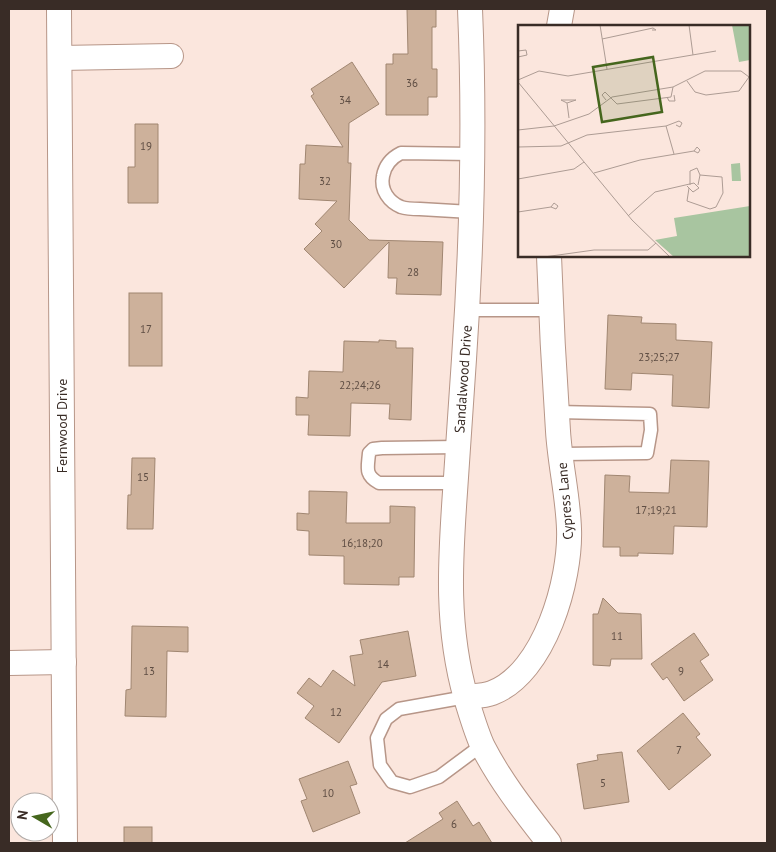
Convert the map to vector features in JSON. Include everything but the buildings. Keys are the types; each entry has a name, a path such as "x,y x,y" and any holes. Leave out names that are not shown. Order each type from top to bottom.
{"street":[{"name":"Fernwood Drive","path":"59,9 65,843"},
{"name":"Sandalwood Drive","path":"470,9 471,212 467,310 451,552 450,606 456,652 466,697 482,745 501,778 549,843"},
{"path":"559,25 562,9"},
{"path":"60,58 171,56"},
{"name":"Cypress Lane","path":"466,697 492,693 520,673 536,653 550,626 559,602 569,545 568,511 557,412 550,310 549,258"},
{"path":"9,663 64,662"}],"lane":[{"path":"471,212 403,208 391,201 381,183 384,169 393,157 402,153 472,154"},
{"path":"467,310 550,310"},
{"path":"557,412 650,414 652,430 647,453 561,454"},
{"path":"456,483 379,482 368,474 369,453 373,449 382,448 458,447"},
{"path":"466,697 399,709 386,720 378,738 380,765 392,782 410,787 439,777 482,745"}]}
